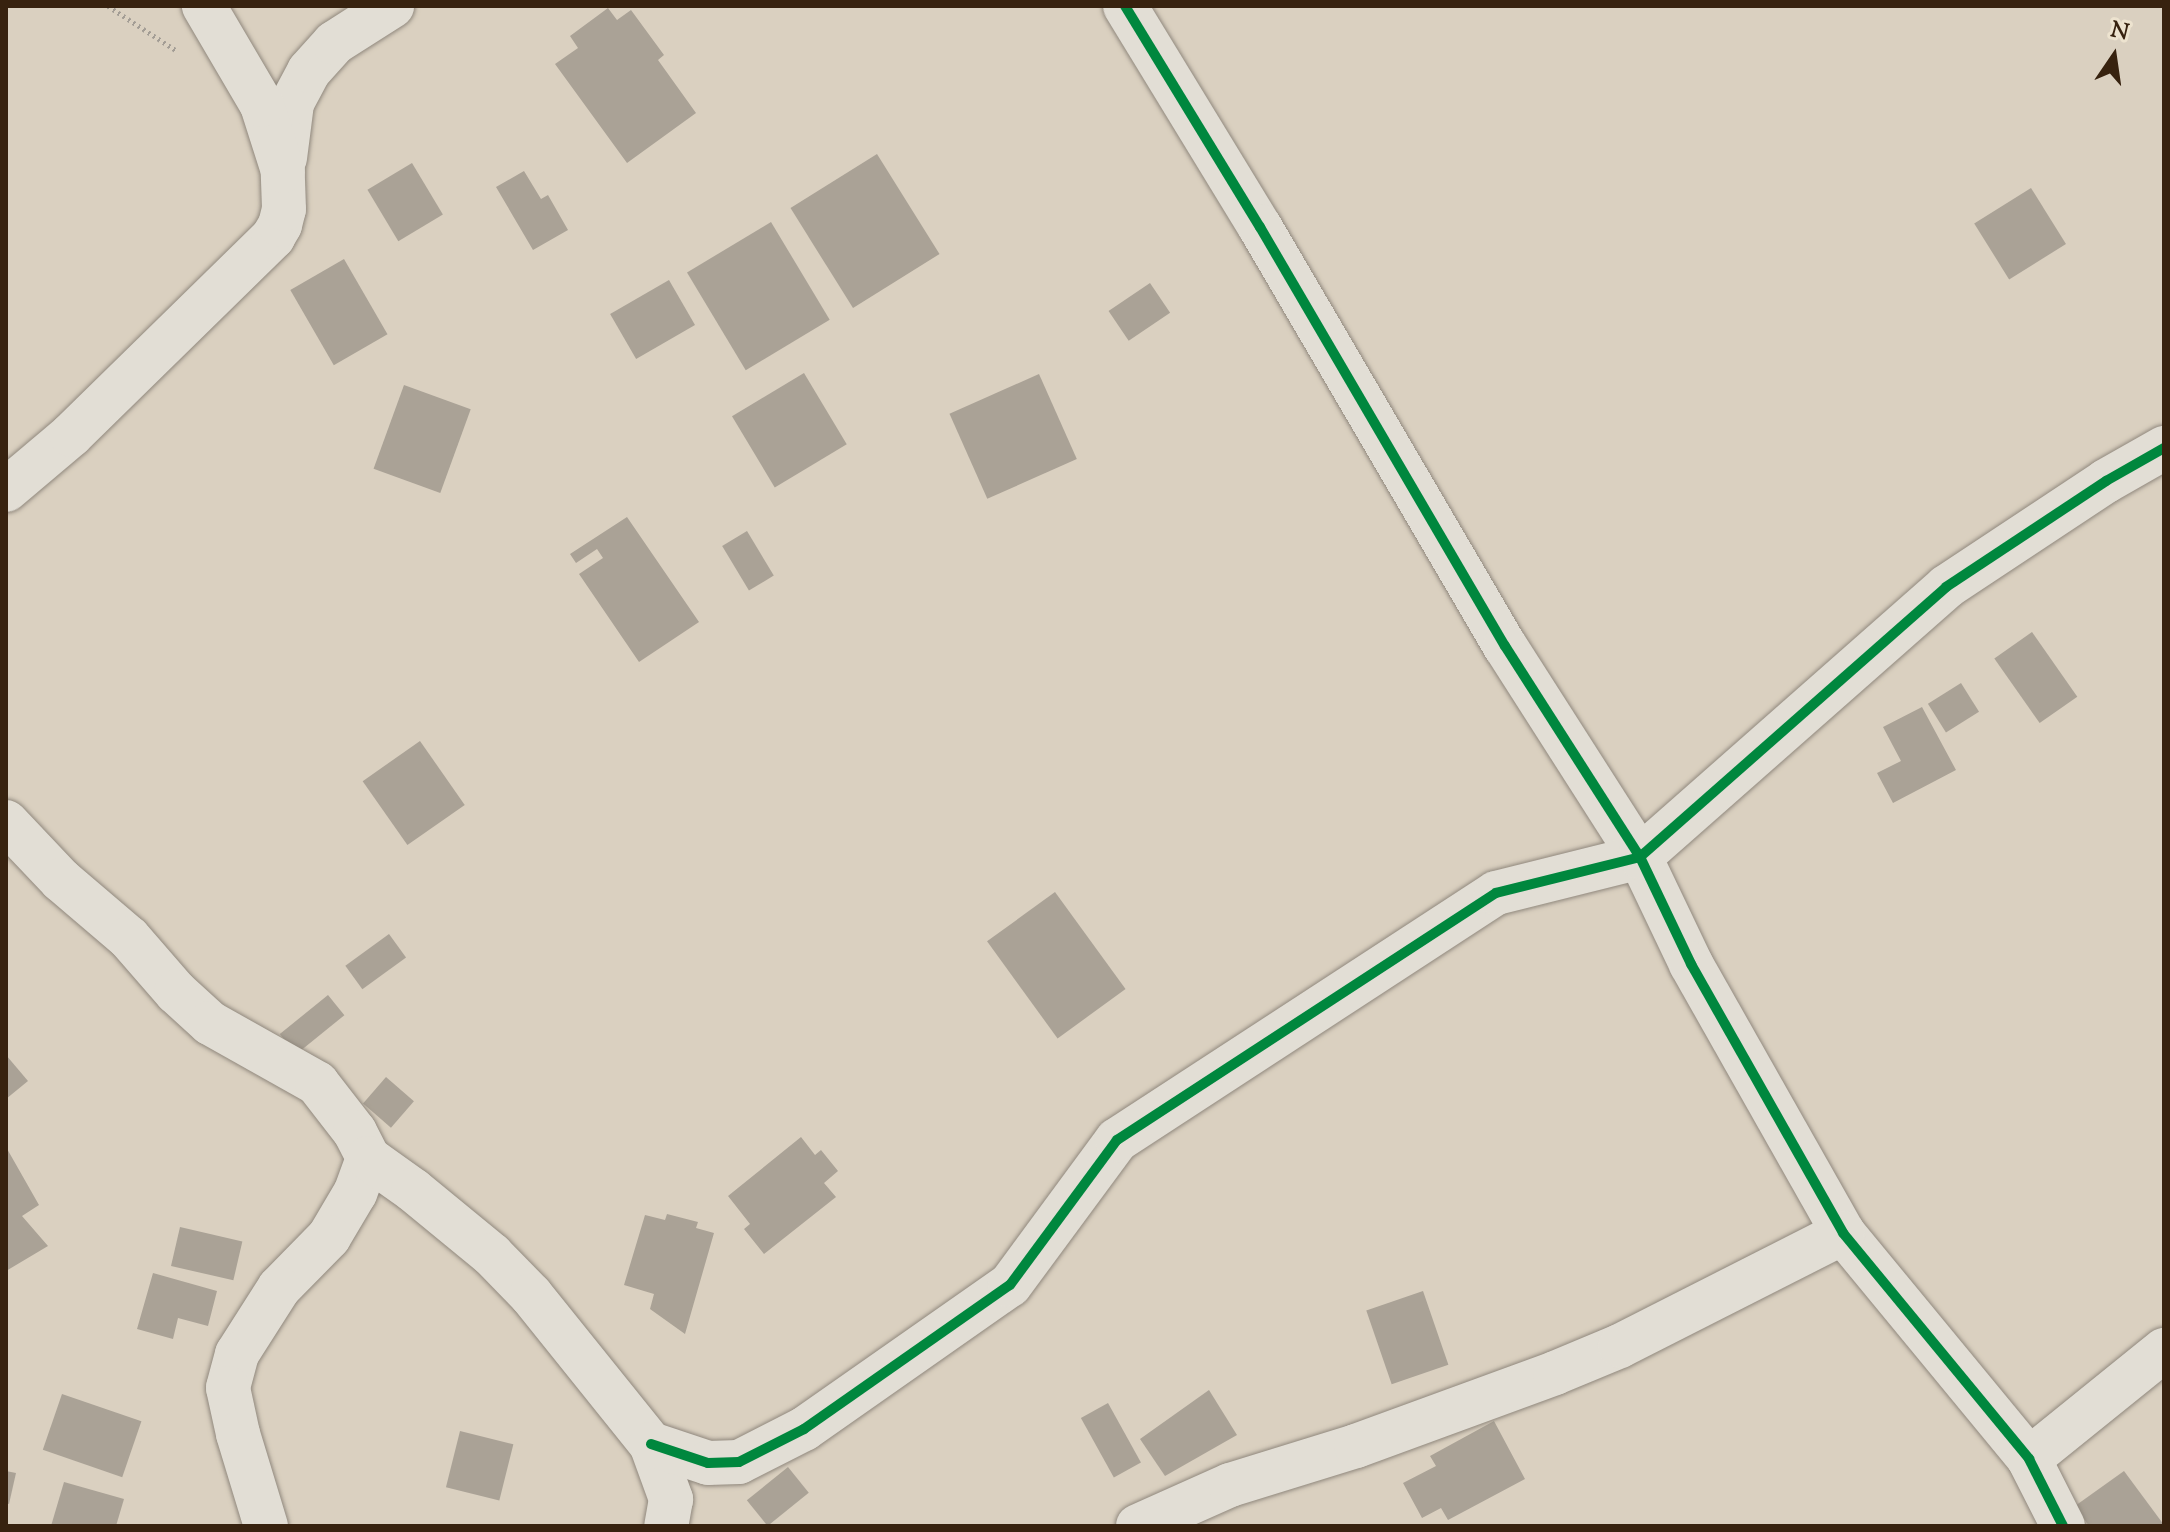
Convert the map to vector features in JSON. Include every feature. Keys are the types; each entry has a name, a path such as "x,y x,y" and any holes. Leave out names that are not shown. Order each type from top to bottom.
{"street":[{"path":"204,6 262,105 283,171"},
{"path":"6,490 71,435 273,237 284,209 283,171 292,103 309,71 334,43 392,6"},
{"path":"1125,6 1268,241 1505,646 1640,857 1691,964 1843,1233 2029,1459 2063,1526"},
{"path":"651,1444 708,1463 739,1462 804,1429 1010,1285 1117,1140 1496,893 1640,857 1946,587 2106,481 2164,448"},
{"path":"6,822 61,880 129,938 176,992 210,1023 317,1083 355,1132 368,1158 492,1255 531,1295 651,1444 671,1499 666,1526"},
{"path":"266,1526 238,1434 228,1388 237,1354 279,1288 329,1237 355,1193 368,1158"},
{"path":"1138,1526 1230,1485 1356,1446 1568,1368 1620,1346 1843,1233"},
{"path":"2029,1459 2164,1350"}],"building":[{"path":"608,8 617,20 631,10 664,55 658,60 696,113 627,163 555,64 578,48 570,36"},
{"path":"877,154 940,254 853,308 790,208"},
{"path":"412,163 443,214 398,241 367,190"},
{"path":"524,171 541,199 548,195 568,230 533,250 496,187"},
{"path":"2031,188 2066,244 2009,279 1974,224"},
{"path":"771,222 830,320 746,370 687,272"},
{"path":"344,259 388,334 334,365 290,290"},
{"path":"669,280 695,325 636,359 610,314"},
{"path":"1150,283 1170,313 1129,341 1109,311"},
{"path":"804,373 847,444 775,487 732,416"},
{"path":"1039,374 1077,459 987,499 949,414"},
{"path":"404,385 471,409 440,493 374,469"},
{"path":"627,517 699,622 639,662 579,574 603,558 597,549 576,563 570,554"},
{"path":"747,531 774,576 749,591 722,546"},
{"path":"2032,632 2077,697 2040,723 1994,658"},
{"path":"1961,683 1979,712 1946,733 1928,704"},
{"path":"1922,707 1956,770 1893,803 1877,773 1901,761 1883,727"},
{"path":"420,741 465,805 407,845 363,781"},
{"path":"1055,892 1126,989 1058,1038 987,941"},
{"path":"389,934 406,957 362,989 345,966"},
{"path":"328,995 344,1015 296,1054 280,1034"},
{"path":"6,1055 28,1081 6,1099"},
{"path":"386,1077 414,1101 391,1128 363,1103"},
{"path":"801,1137 815,1155 821,1150 838,1171 824,1183 836,1197 764,1254 744,1229 750,1224 728,1196"},
{"path":"6,1147 39,1205 22,1216 48,1246 6,1271"},
{"path":"667,1214 698,1222 696,1228 714,1233 685,1334 650,1309 654,1294 624,1285 645,1215 665,1220"},
{"path":"180,1227 242,1241 233,1280 171,1266"},
{"path":"153,1273 217,1291 208,1326 178,1318 173,1339 137,1329"},
{"path":"1423,1291 1448,1365 1392,1384 1366,1311"},
{"path":"1209,1390 1237,1435 1165,1476 1140,1439"},
{"path":"62,1394 141,1421 122,1477 43,1450"},
{"path":"1108,1403 1141,1462 1114,1478 1081,1418"},
{"path":"1494,1421 1525,1479 1448,1520 1441,1508 1422,1518 1403,1483 1436,1466 1430,1456"},
{"path":"460,1431 513,1444 499,1501 446,1487"},
{"path":"788,1467 809,1493 768,1526 747,1500"},
{"path":"6,1471 16,1473 9,1504 6,1503"},
{"path":"2124,1471 2164,1526 2089,1526 2075,1506"},
{"path":"64,1482 124,1499 116,1526 51,1526"}],"cycle path":[{"path":"1125,6 1260,227 1505,646 1640,857 1691,964 1843,1233 2029,1459 2063,1526"},
{"path":"651,1444 708,1463 739,1462 804,1429 1010,1285 1117,1140 1496,893 1640,857 1946,587 2106,481 2164,448"}]}
